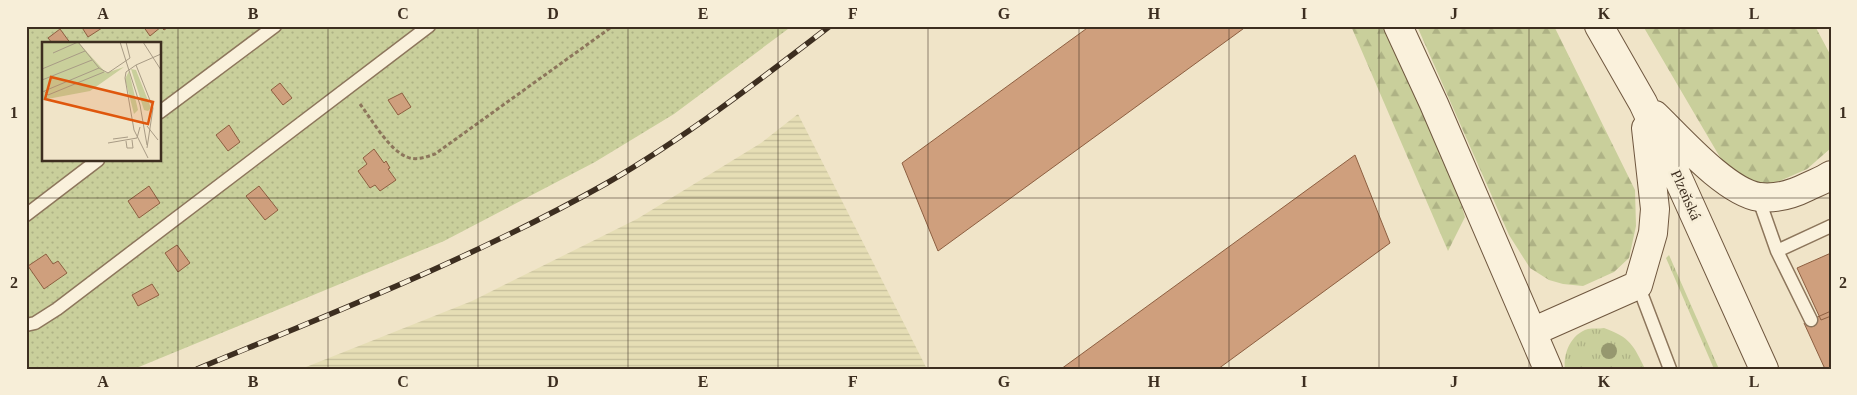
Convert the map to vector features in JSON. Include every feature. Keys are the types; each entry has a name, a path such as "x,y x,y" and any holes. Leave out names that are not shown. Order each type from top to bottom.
{"main road":[{"path":"1398,26 1434,104 1548,369"},
{"name":"Plzeňská","path":"1598,26 1643,104 1764,369"},
{"path":"1532,332 1638,285 1653,233 1655,209 1643,104"},
{"path":"1643,104 1714,172 1737,188 1758,197 1778,197 1798,191 1831,175"}],"lane":[{"path":"161,111 275,26"},
{"path":"26,324 35,323 57,309 429,26"},
{"path":"26,215 97,161"},
{"path":"1758,197 1777,251 1811,320"},
{"path":"1777,251 1831,226"},
{"path":"1638,285 1670,369"}],"path":[{"path":"348,87 395,150 409,158 422,159 435,154 613,26"}],"shaded area":[{"path":"798,114 927,369 301,369 472,301 637,219 761,143"}],"green space":[{"path":"26,26 792,26 674,114 595,162 444,241 134,369 26,369"},
{"path":"1351,26 1386,26 1454,180 1465,217 1448,251"},
{"path":"1417,26 1554,26 1635,190 1636,226 1629,258 1614,272 1583,286 1563,284 1549,280 1530,268 1509,235"},
{"path":"1643,26 1815,26 1831,56 1831,148 1807,169 1766,187 1731,176"},
{"path":"1669,255 1719,369 1714,369 1666,258"},
{"path":"1604,328 1620,335 1630,343 1645,369 1565,369 1565,357 1569,345 1577,335 1588,329"}],"building":[{"path":"81,26 101,26 102,28 88,37"},
{"path":"143,26 170,26 164,30 161,27 150,36"},
{"path":"1090,26 1247,26 938,251 902,163"},
{"path":"60,29 70,42 51,42 48,38"},
{"path":"280,83 292,98 283,105 271,90"},
{"path":"402,93 411,107 398,115 388,100"},
{"path":"229,125 240,142 228,151 216,135"},
{"path":"374,149 384,163 386,161 390,168 388,169 396,180 380,191 375,185 370,188 358,171 367,164 363,158"},
{"path":"1355,155 1390,243 1218,369 1061,369"},
{"path":"149,186 160,203 139,218 128,201"},
{"path":"259,186 278,210 265,220 246,196"},
{"path":"177,245 190,263 178,272 165,253"},
{"path":"1831,253 1831,316 1821,320 1797,268"},
{"path":"46,254 53,264 58,261 67,273 44,289 28,266"},
{"path":"152,284 159,295 138,306 132,295"},
{"path":"1831,311 1831,369 1825,369 1804,323"}],"railway":[{"path":"197,369 456,259 557,210 607,183 693,128 830,26"}]}
